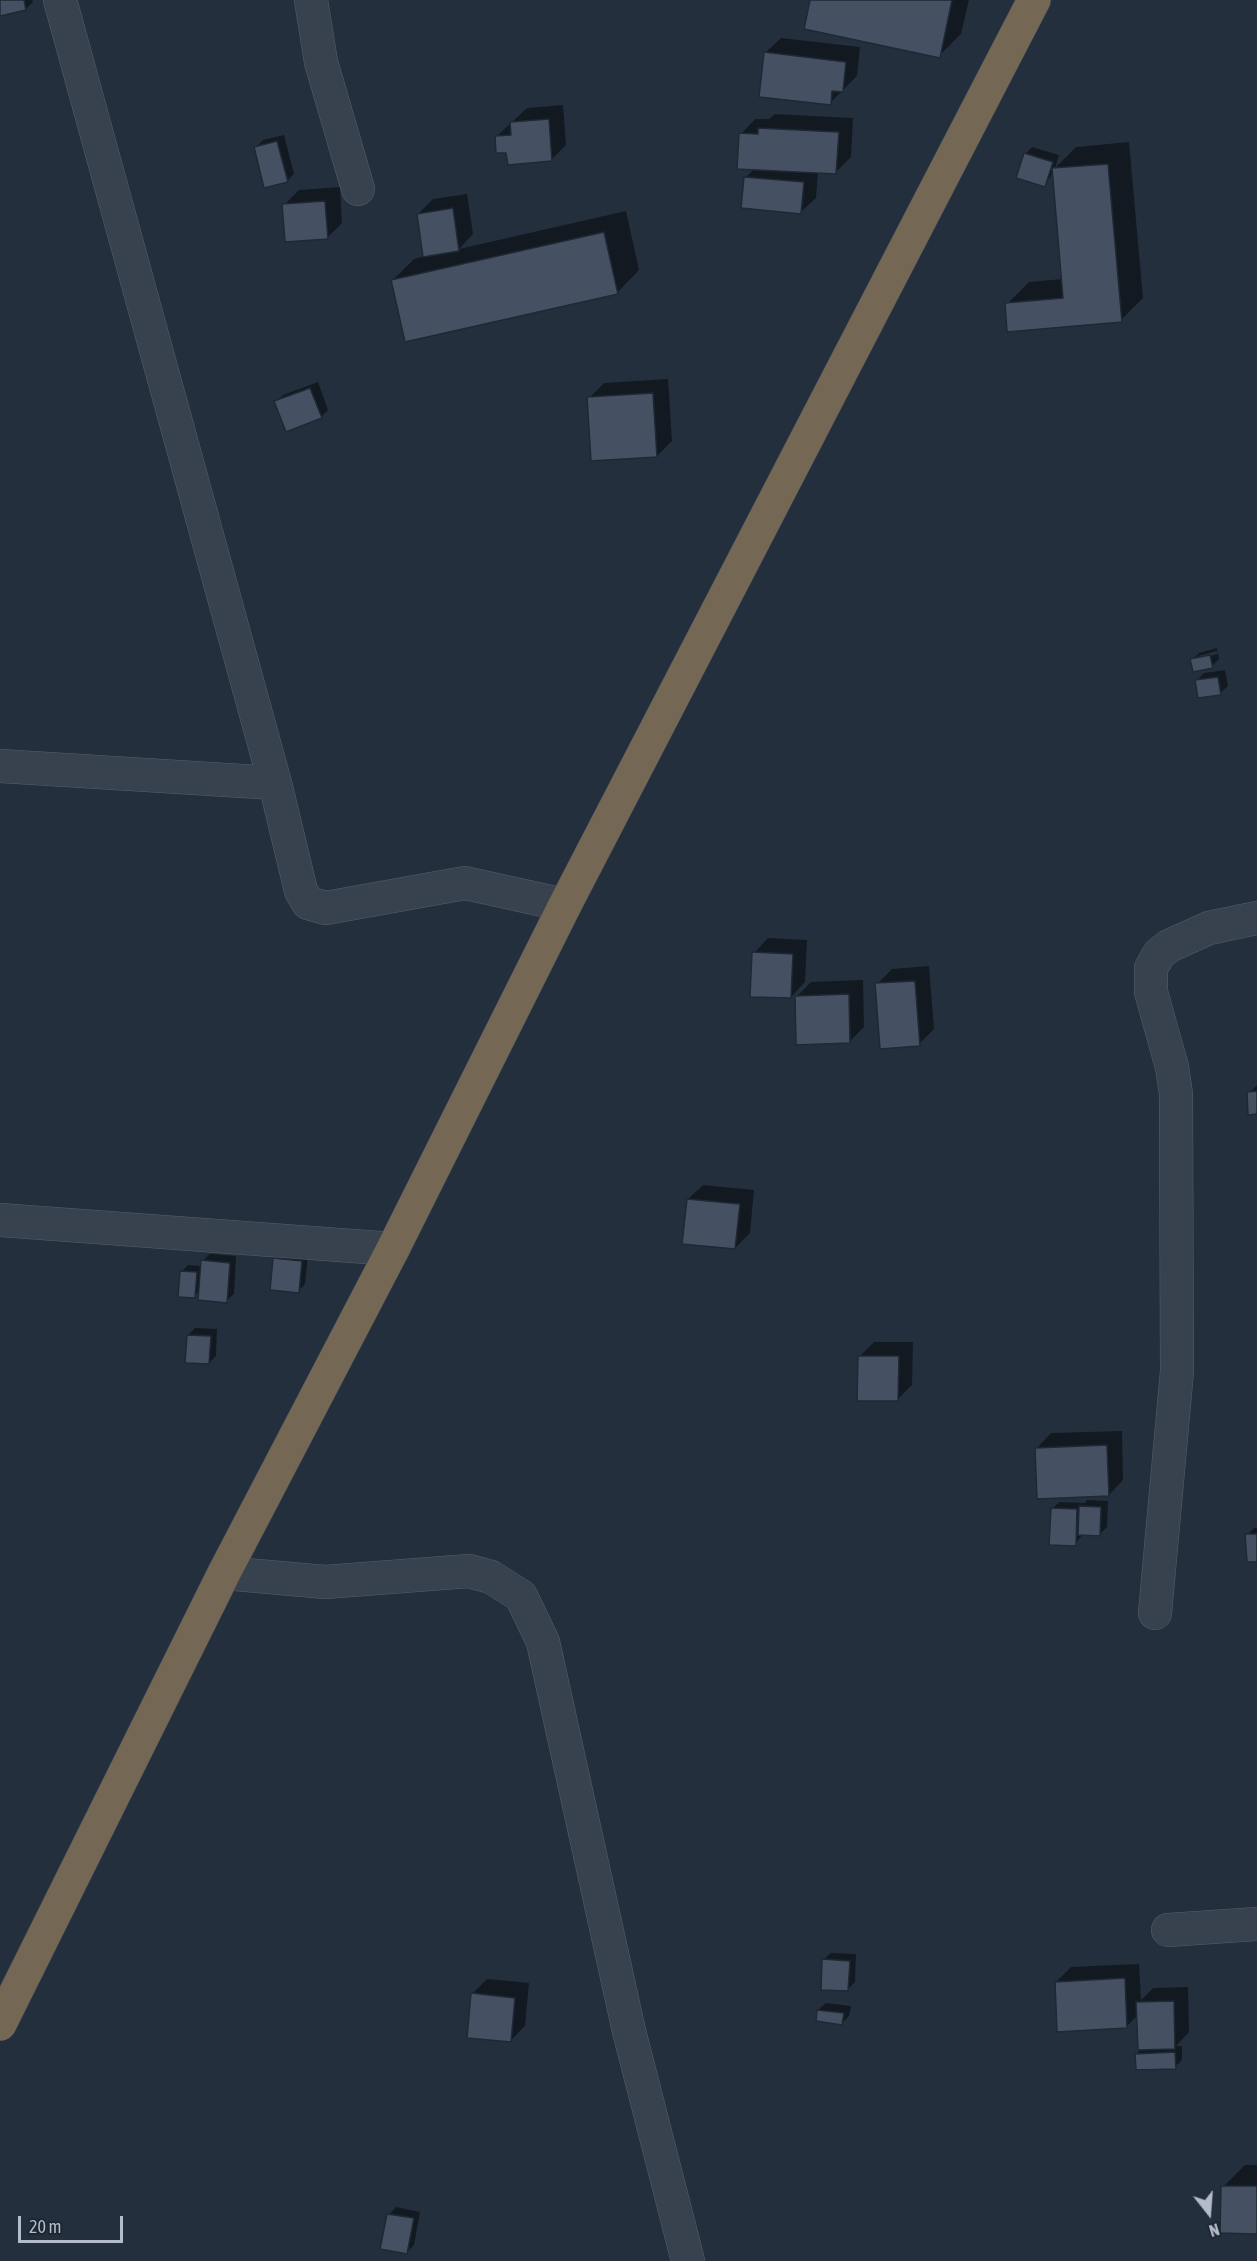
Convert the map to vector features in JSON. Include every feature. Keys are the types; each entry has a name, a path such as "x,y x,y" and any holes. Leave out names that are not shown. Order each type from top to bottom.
{"highway":[{"path":"0,2024 224,1573 393,1249 565,905 1034,0"}],"street":[{"path":"60,0 275,783 302,891 308,903 326,908 465,883 565,905"},
{"path":"311,0 321,62 358,189"},
{"path":"0,766 275,783"},
{"path":"1155,1613 1177,1371 1176,1094 1172,1067 1151,992 1151,968 1159,954 1169,946 1209,928 1257,918"},
{"path":"0,1220 393,1249"},
{"path":"224,1573 325,1582 469,1571 491,1577 521,1596 543,1641 629,2031 688,2261"},
{"path":"1168,1930 1257,1923"}],"building":[{"path":"0,0 24,0 26,10 0,16"},
{"path":"810,0 952,0 940,58 804,29"},
{"path":"764,52 846,62 843,92 832,91 831,105 759,97"},
{"path":"549,119 552,161 508,165 506,153 496,153 495,136 511,135 510,122"},
{"path":"758,128 839,132 836,174 737,169 739,133 758,134"},
{"path":"277,141 288,182 264,188 254,147"},
{"path":"1024,153 1053,162 1045,187 1016,178"},
{"path":"1108,164 1122,322 1007,332 1005,303 1063,298 1052,168"},
{"path":"744,177 804,182 801,214 741,208"},
{"path":"325,201 328,239 285,242 282,204"},
{"path":"453,208 459,251 423,257 417,214"},
{"path":"604,232 618,294 405,342 391,280"},
{"path":"310,388 322,418 286,432 274,401"},
{"path":"653,393 657,457 591,461 587,397"},
{"path":"1210,655 1213,668 1193,672 1190,659"},
{"path":"1218,677 1221,695 1198,698 1195,680"},
{"path":"752,952 793,954 791,998 750,997"},
{"path":"915,981 920,1046 880,1049 875,983"},
{"path":"849,994 850,1043 796,1045 795,996"},
{"path":"1257,1091 1257,1114 1248,1115 1247,1092"},
{"path":"687,1199 740,1204 735,1249 682,1244"},
{"path":"273,1258 302,1261 299,1293 270,1290"},
{"path":"201,1260 230,1263 227,1303 198,1300"},
{"path":"180,1271 197,1272 195,1298 178,1297"},
{"path":"187,1335 211,1336 209,1364 185,1363"},
{"path":"858,1356 899,1356 898,1401 857,1401"},
{"path":"1107,1445 1109,1496 1037,1499 1035,1448"},
{"path":"1079,1506 1101,1507 1100,1536 1078,1535"},
{"path":"1051,1508 1077,1509 1076,1546 1049,1545"},
{"path":"1245,1534 1257,1534 1257,1562 1247,1562"},
{"path":"822,1959 850,1961 848,1991 821,1990"},
{"path":"1125,1978 1127,2028 1057,2032 1055,1982"},
{"path":"471,1993 515,1998 511,2042 467,2038"},
{"path":"1174,2001 1175,2049 1138,2050 1136,2002"},
{"path":"817,2010 844,2013 842,2025 816,2021"},
{"path":"1175,2052 1176,2069 1136,2070 1135,2054"},
{"path":"1221,2186 1257,2186 1257,2234 1220,2233"},
{"path":"387,2214 414,2218 407,2254 380,2249"}]}
